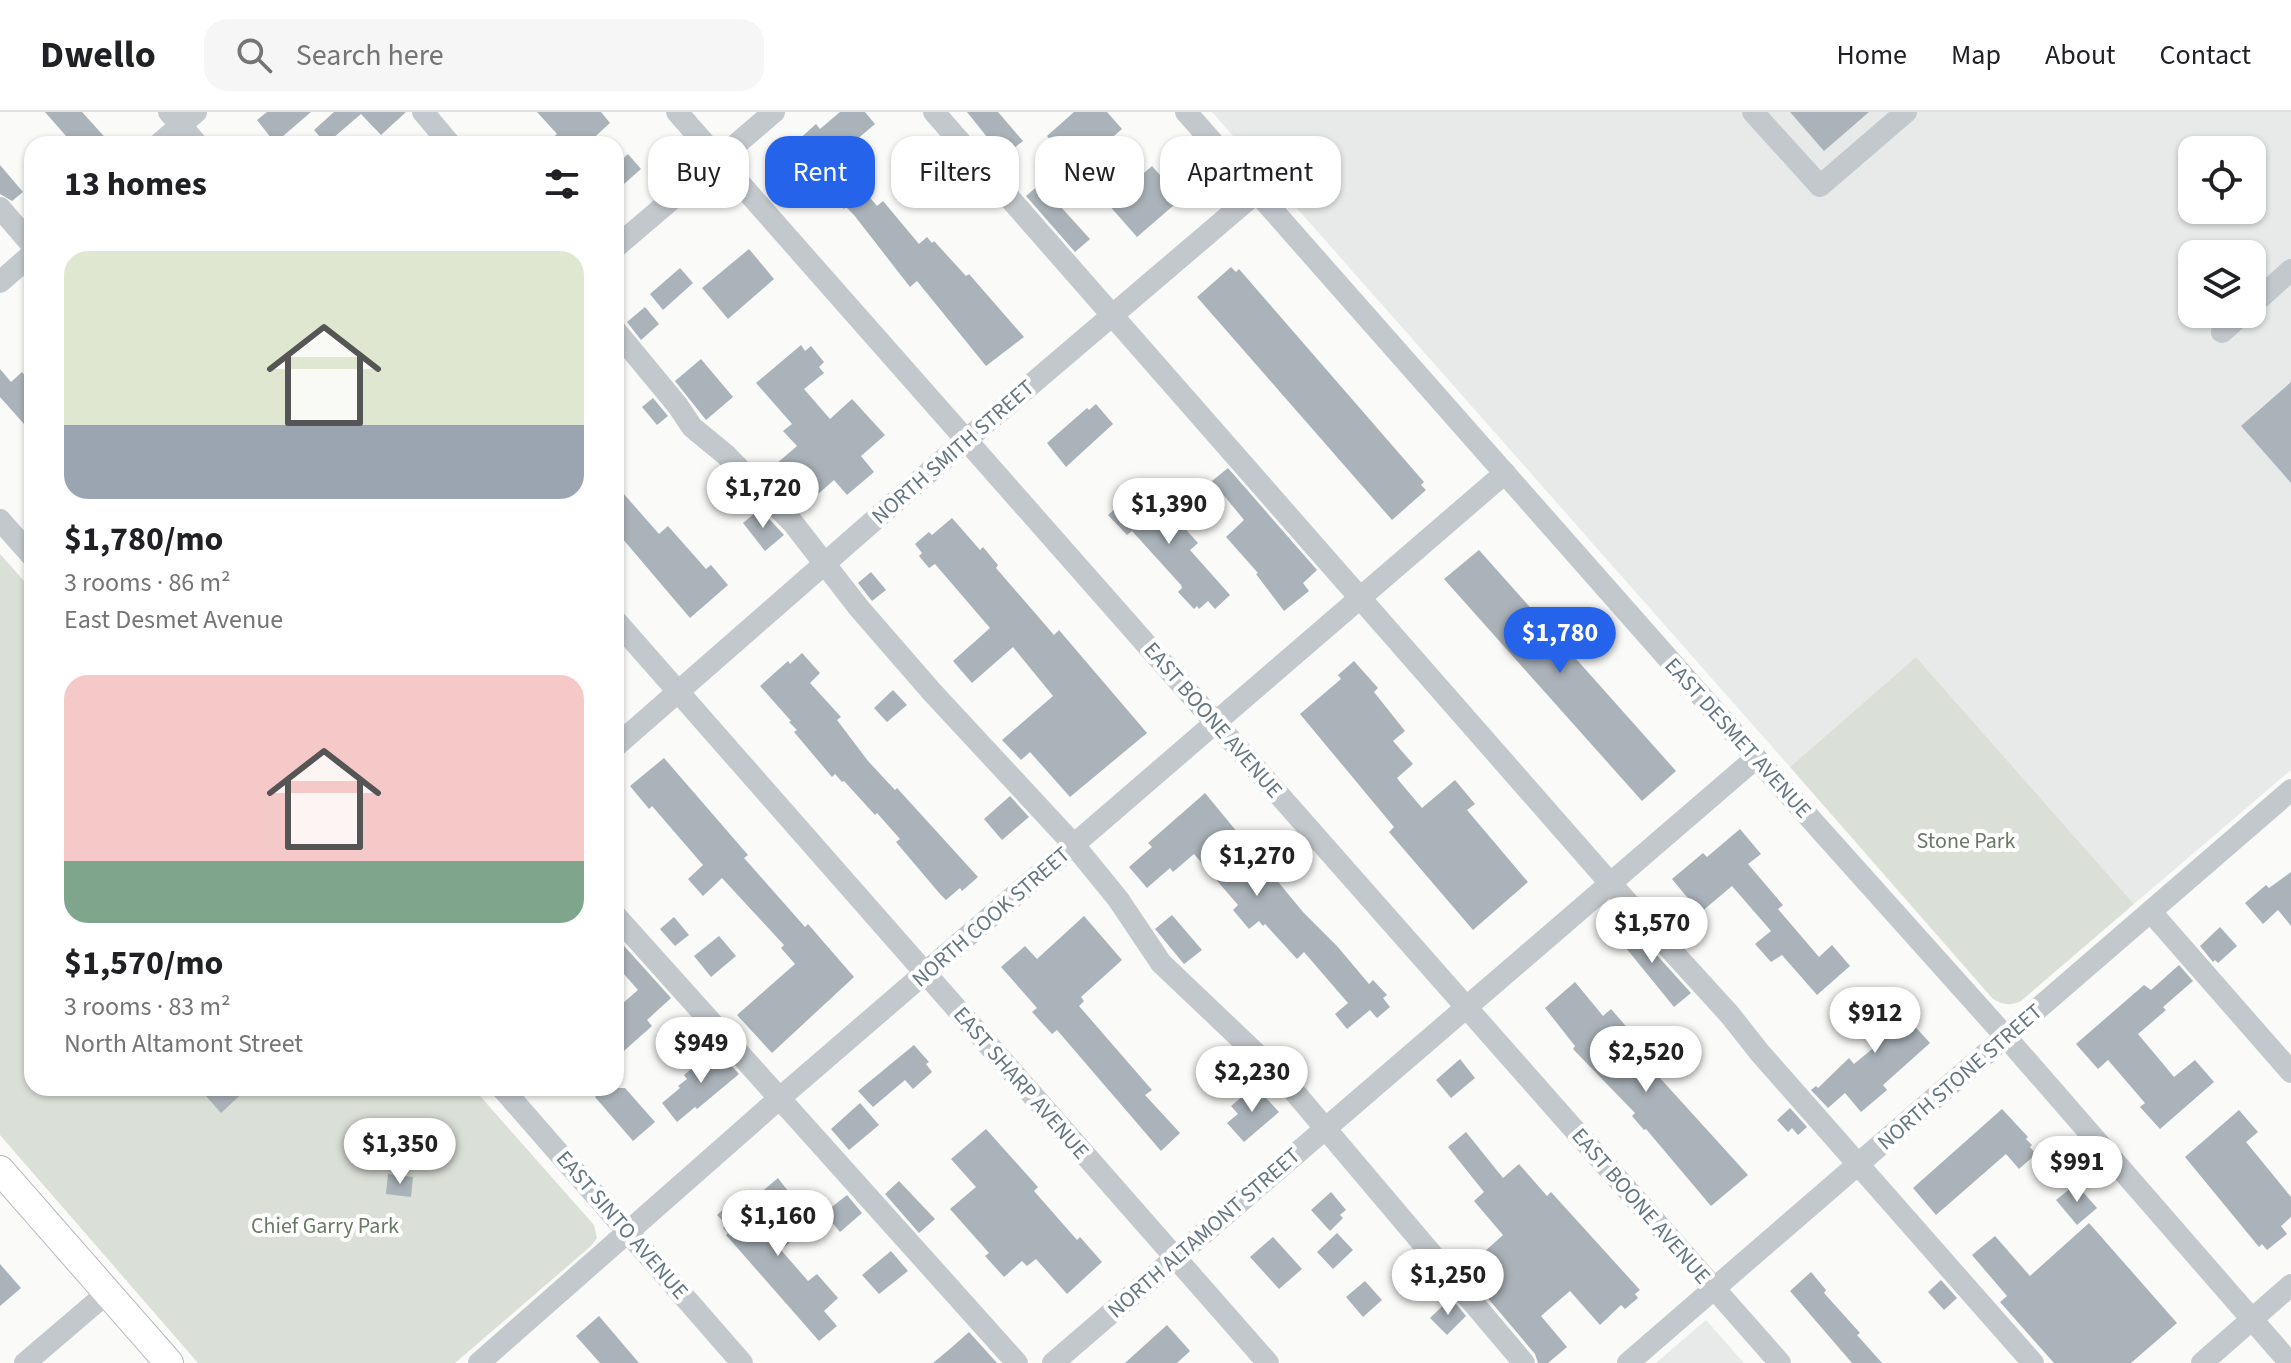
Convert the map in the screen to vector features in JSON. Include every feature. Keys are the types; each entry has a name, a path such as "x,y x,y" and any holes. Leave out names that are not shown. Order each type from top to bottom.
{"main road":[{"path":"0,1170 169,1363"}],"street":[{"path":"423,112 443,136"},
{"name":"EAST BOONE AVENUE","path":"677,112 698,136"},
{"path":"746,136 774,112"},
{"path":"934,112 2033,1363"},
{"name":"EAST DESMET AVENUE","path":"1186,112 1207,136"},
{"path":"1753,112 1820,186 1906,112"},
{"path":"166,136 182,116 193,136"},
{"name":"EAST BOONE AVENUE","path":"749,193 1780,1363"},
{"path":"0,208 24,236"},
{"path":"624,240 662,208"},
{"name":"NORTH SMITH STREET","path":"624,739 966,440 1238,208"},
{"name":"EAST DESMET AVENUE","path":"1271,208 2006,1037 2290,1363"},
{"path":"0,282 24,261"},
{"path":"2266,292 2291,270"},
{"path":"2222,332 2226,328"},
{"path":"624,341 692,427 761,489 793,523 932,692 1074,845 1118,899 1161,963 1286,1082 1524,1363"},
{"name":"NORTH COOK STREET","path":"479,1363 781,1097 1505,473"},
{"path":"0,520 24,547"},
{"name":"EAST SHARP AVENUE","path":"624,630 1268,1363"},
{"name":"NORTH ALTAMONT STREET","path":"1053,1363 1756,758"},
{"name":"NORTH STONE STREET","path":"1628,1363 2291,790"},
{"path":"2151,912 2291,1072"},
{"path":"624,925 1017,1363"},
{"name":"EAST SINTO AVENUE","path":"509,1096 742,1363"},
{"path":"2202,1363 2291,1285"},
{"path":"25,1363 107,1293"}],"shaded area":[{"path":"1212,112 2291,112 2291,770 2134,904 1916,657 1790,767 1297,208 1341,208 1341,136 1233,136"},
{"path":"1706,1320 1744,1363 1656,1363"}],"green space":[{"name":"Chief Garry Park","path":"0,554 24,581 24,1096 480,1096 594,1225 597,1238 455,1363 198,1363 0,1135"},
{"name":"Stone Park","path":"1916,657 2134,904 2014,1004 1993,999 1790,767"}],"building":[{"path":"45,112 82,112 104,136 66,136"},
{"path":"267,112 311,112 283,136 270,136 257,120"},
{"path":"334,112 406,112 381,135 361,114 335,136 319,136 314,130"},
{"path":"537,112 601,112 610,123 596,136 555,136 557,134"},
{"path":"840,112 865,112 875,124 861,136 803,136 816,124 820,129"},
{"path":"967,112 998,112 1019,136 986,136"},
{"path":"1074,112 1107,112 1122,129 1114,136 1047,136"},
{"path":"1790,112 1869,112 1824,151"},
{"path":"628,154 641,169 624,184 624,158"},
{"path":"0,165 23,192 12,201 0,194"},
{"path":"1152,166 1160,175 1160,208 1171,208 1137,237 1112,208 1144,208 1144,173"},
{"path":"1035,188 1035,206 1026,196"},
{"path":"883,201 919,244 927,237 932,243 934,241 966,276 969,274 1024,337 986,366 917,281 910,287 847,208 875,208 875,204 877,206"},
{"path":"1036,208 1062,208 1090,239 1075,252"},
{"path":"749,249 774,279 728,319 702,288"},
{"path":"1231,267 1236,272 1239,269 1424,482 1421,485 1426,490 1392,520 1197,297"},
{"path":"680,268 693,283 663,310 650,294"},
{"path":"645,307 659,324 641,340 627,322"},
{"path":"801,345 805,351 811,346 824,362 819,367 824,373 804,389 830,419 852,399 885,435 861,456 874,472 847,495 834,480 809,502 776,464 797,446 783,431 792,424 756,383"},
{"path":"701,359 733,397 706,420 675,381"},
{"path":"0,369 11,382 22,372 24,424 0,397"},
{"path":"2291,382 2291,483 2241,426"},
{"path":"653,398 668,416 657,425 642,407"},
{"path":"1096,404 1113,424 1066,467 1047,443 1087,408 1089,410"},
{"path":"1228,468 1317,570 1303,583 1309,591 1284,611 1258,573 1226,537 1244,520 1212,481"},
{"path":"1144,483 1198,543 1190,550 1230,595 1215,609 1208,601 1199,609 1197,606 1194,609 1178,592 1181,585 1132,531 1127,535 1108,515"},
{"path":"624,494 659,534 668,526 706,569 711,565 728,585 690,618 624,540"},
{"path":"760,509 784,535 765,551 743,523"},
{"path":"952,518 980,550 983,547 998,565 996,568 1054,635 1059,630 1147,733 1070,797 1030,752 1021,760 1002,740 1053,696 1013,647 972,683 953,661 990,628 935,564 929,568 919,556 922,553 915,544 929,532 932,535"},
{"path":"1479,550 1676,771 1642,801 1444,579"},
{"path":"871,572 886,590 872,601 858,583"},
{"path":"802,653 820,673 810,683 841,717 837,720 868,761 895,790 897,788 978,877 962,891 960,888 946,900 940,894 896,842 900,839 844,781 835,774 832,777 794,732 797,730 791,721 760,686"},
{"path":"1354,661 1378,688 1374,692 1405,731 1393,741 1413,764 1397,778 1400,782 1422,808 1455,780 1475,804 1467,810 1528,882 1473,930 1389,832 1394,827 1300,714 1341,679 1338,675"},
{"path":"893,690 907,705 887,722 874,708"},
{"path":"664,758 748,855 744,858 854,977 772,1053 737,1015 795,964 781,948 784,945 722,878 703,896 688,879 703,865 652,806 649,809 630,786"},
{"path":"1205,793 1303,912 1369,984 1373,980 1387,995 1383,998 1390,1007 1377,1018 1370,1010 1347,1029 1335,1014 1348,1003 1304,952 1297,959 1259,921 1249,929 1233,910 1238,905 1194,854 1173,872 1170,868 1147,888 1129,867 1152,847 1148,843"},
{"path":"1010,796 1029,817 1002,840 984,819"},
{"path":"1740,829 1761,854 1748,864 1783,905 1778,909 1819,957 1832,945 1850,966 1817,995 1782,955 1771,962 1755,944 1771,931 1732,886 1700,913 1672,879 1703,853 1707,857"},
{"path":"2291,872 2291,926 2278,910 2263,924 2245,903 2266,885 2269,888"},
{"path":"1172,915 1202,950 1184,964 1155,929"},
{"path":"1084,916 1122,960 1081,997 1084,1001 1079,1006 1152,1090 1145,1095 1180,1133 1161,1151 1057,1030 1052,1034 1032,1012 1037,1008 1001,967 1025,946 1037,959"},
{"path":"674,917 689,935 675,946 660,929"},
{"path":"1626,921 1691,993 1674,1007 1613,932"},
{"path":"2220,927 2237,946 2218,963 2213,962 2200,946"},
{"path":"719,936 736,956 711,977 694,956"},
{"path":"624,946 671,998 647,1020 652,1026 624,1051 624,1002 638,990 624,974"},
{"path":"2179,965 2193,981 2138,1034 2174,1077 2195,1060 2214,1082 2160,1129 2140,1107 2145,1103 2108,1060 2098,1069 2076,1044 2144,985 2151,990"},
{"path":"1575,982 1603,1016 1611,1009 1637,1039 1630,1045 1748,1175 1711,1206 1632,1116 1635,1113 1573,1049 1575,1046 1545,1008"},
{"path":"1880,988 1930,1043 1883,1085 1887,1090 1861,1112 1845,1093 1828,1108 1811,1090 1816,1086 1818,1088 1849,1058 1854,1064 1882,1041 1854,1009"},
{"path":"914,1045 929,1062 926,1064 932,1072 913,1089 905,1080 873,1107 858,1091"},
{"path":"716,1049 739,1074 677,1122 662,1103 680,1088 678,1086 687,1079 684,1075"},
{"path":"1460,1059 1475,1078 1451,1098 1436,1080"},
{"path":"1255,1086 1279,1112 1244,1142 1227,1123 1238,1114 1231,1106"},
{"path":"625,1088 655,1122 633,1141 595,1097 624,1096"},
{"path":"206,1096 239,1096 221,1113"},
{"path":"860,1103 879,1125 849,1150 831,1129"},
{"path":"1790,1108 1807,1127 1798,1135 1792,1128 1788,1132 1777,1120"},
{"path":"2002,1109 2028,1137 2026,1139 2036,1154 2019,1169 2006,1154 1936,1215 1913,1188"},
{"path":"2239,1110 2258,1132 2246,1142 2291,1197 2291,1217 2281,1226 2287,1234 2267,1250 2262,1244 2259,1247 2185,1157"},
{"path":"986,1129 1038,1187 1034,1191 1077,1240 1080,1237 1102,1262 1067,1294 1036,1259 1027,1266 1022,1261 1004,1277 985,1256 989,1253 950,1209 976,1187 951,1159"},
{"path":"1466,1132 1503,1178 1519,1164 1547,1196 1551,1192 1640,1290 1635,1294 1638,1298 1625,1309 1621,1305 1600,1325 1570,1291 1541,1316 1567,1347 1548,1363 1538,1363 1535,1354 1464,1270 1503,1235 1474,1201 1484,1192 1448,1147"},
{"path":"388,1174 413,1177 411,1197 386,1194"},
{"path":"778,1178 791,1195 767,1215 790,1242 781,1250 808,1281 817,1274 838,1298 824,1311 837,1326 819,1341 726,1235 728,1233 723,1228 727,1225 717,1215 738,1196 746,1205"},
{"path":"899,1181 935,1219 919,1233 885,1194"},
{"path":"2076,1184 2097,1208 2077,1225 2056,1200"},
{"path":"1331,1192 1346,1210 1340,1215 1343,1218 1330,1231 1311,1210"},
{"path":"847,1195 862,1213 840,1232 824,1213"},
{"path":"2089,1223 2177,1323 2131,1363 2054,1363 2000,1302 2007,1296 1972,1255 1995,1236 2030,1276"},
{"path":"1337,1233 1353,1250 1333,1269 1317,1252"},
{"path":"1273,1237 1302,1269 1279,1289 1250,1257"},
{"path":"891,1251 908,1271 879,1294 862,1275"},
{"path":"0,1264 21,1288 0,1306"},
{"path":"1811,1272 1826,1290 1824,1293 1882,1363 1852,1363 1790,1291"},
{"path":"1941,1280 1957,1298 1944,1310 1928,1292"},
{"path":"1365,1281 1382,1300 1363,1317 1346,1297"},
{"path":"1451,1298 1466,1316 1447,1335 1430,1318"},
{"path":"599,1316 639,1363 600,1363 576,1336"},
{"path":"1167,1325 1190,1351 1177,1363 1125,1363"},
{"path":"969,1332 997,1363 933,1363 951,1348"}]}
